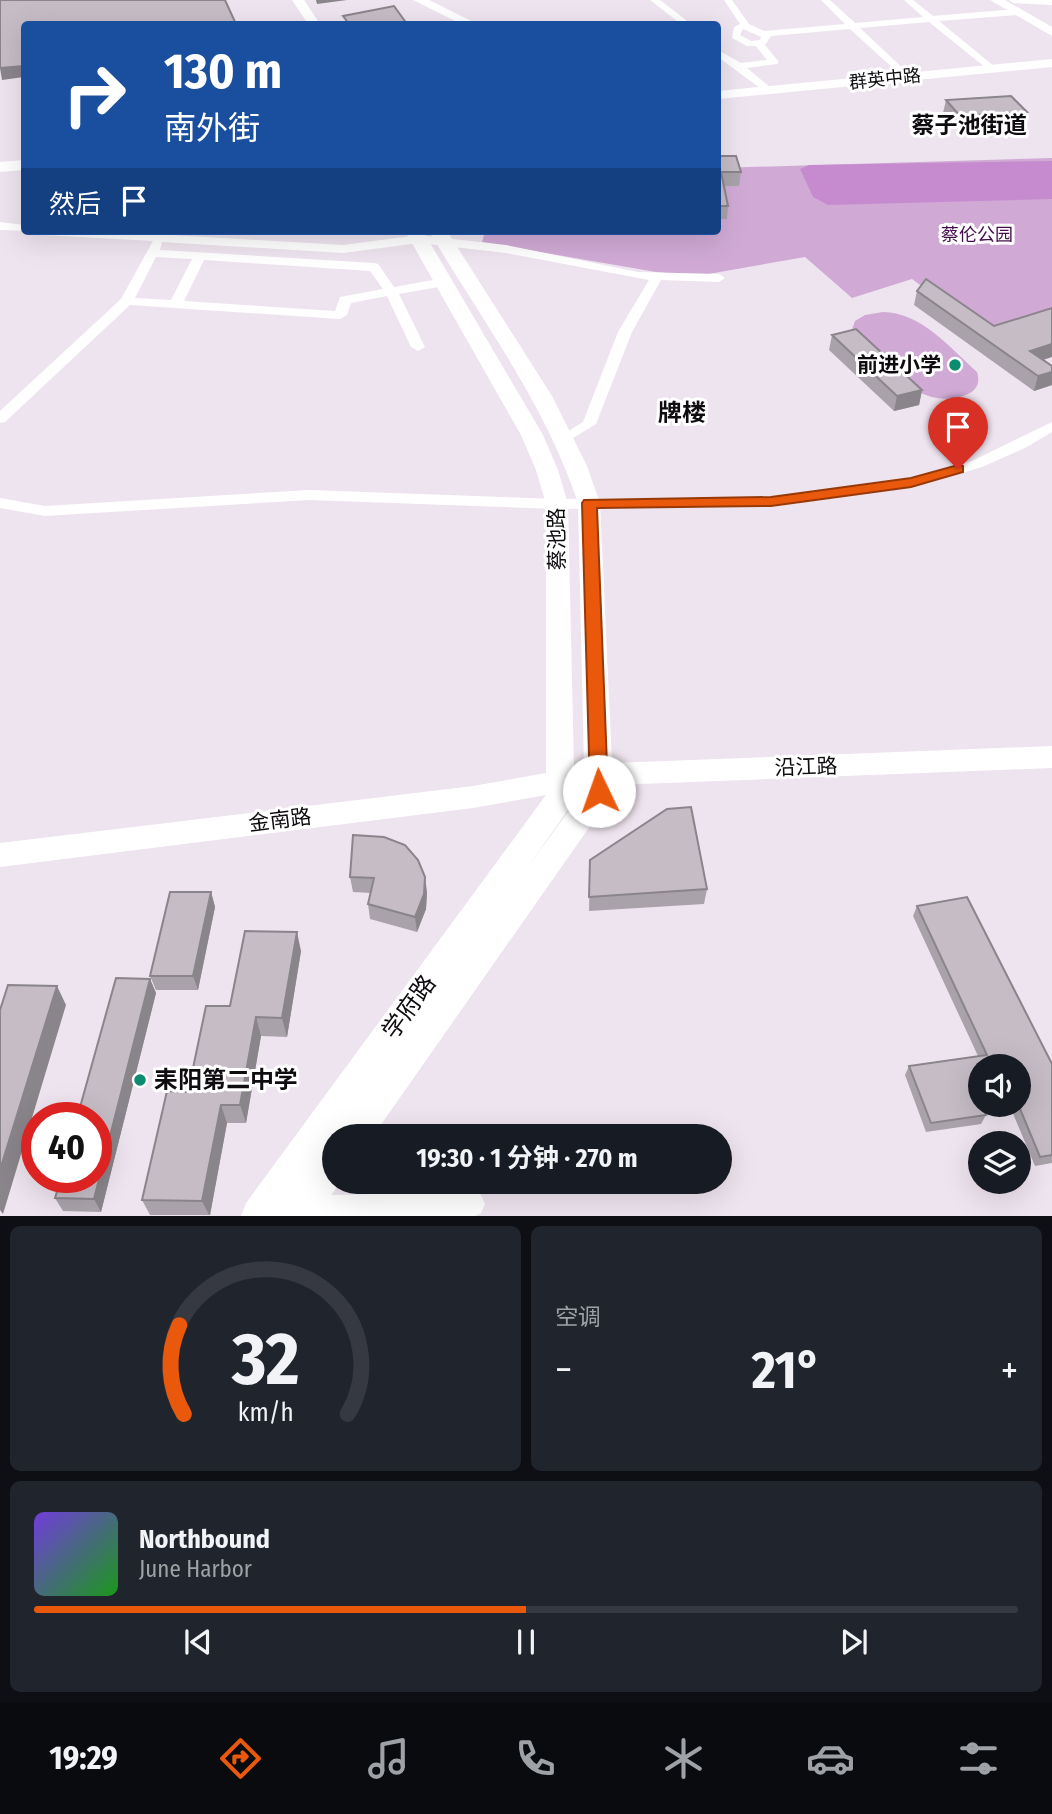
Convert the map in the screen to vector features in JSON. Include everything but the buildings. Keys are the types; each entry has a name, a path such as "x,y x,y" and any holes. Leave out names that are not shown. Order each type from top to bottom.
{"street":[{"path":"298,0 312,21"},
{"path":"654,0 682,21"},
{"path":"728,0 746,26 761,39 774,62 739,66"},
{"path":"825,0 904,75"},
{"path":"908,0 989,67"},
{"path":"998,0 1015,6 1052,31"},
{"path":"998,0 1052,31"},
{"path":"429,2 464,21"},
{"path":"746,26 739,27 735,36 742,41 851,25 931,19 1052,2"},
{"path":"721,55 765,88"},
{"name":"群英中路","path":"721,90 1052,61"},
{"name":"群英中路","path":"721,95 765,88"},
{"path":"0,162 21,159"},
{"path":"0,167 21,165"},
{"path":"0,226 21,229"},
{"path":"100,235 331,248 429,236 638,276 719,278"},
{"name":"蔡池路","path":"429,236 443,282 532,435 547,470 557,504 560,790"},
{"name":"蔡池路","path":"429,236 565,438 589,503 598,783"},
{"path":"0,419 127,301 159,239"},
{"path":"328,265 331,248"},
{"path":"153,253 374,267 391,292 418,347"},
{"path":"176,304 200,256"},
{"path":"565,438 589,424 625,332 657,277"},
{"path":"127,301 340,315 345,300 443,282"},
{"path":"0,503 45,511 309,495 557,504 771,502 911,482 977,464 1020,445 1052,426"},
{"name":"沿江路","path":"598,783 1052,757"},
{"name":"沿江路","path":"598,783 1052,767"},
{"path":"560,790 598,783"},
{"name":"学府路","path":"360,1124 598,783"},
{"name":"学府路","path":"259,1216 560,790"},
{"name":"金南路","path":"0,855 473,797 560,790"},
{"name":"金南路","path":"0,864 560,790"},
{"path":"297,1212 322,1177"},
{"path":"297,1212 472,1204"}],"green space":[{"name":"蔡伦公园","path":"1052,158 1052,317 987,335 912,279 852,298 805,257 697,276 656,272 482,242 484,235 721,235 721,168"},
{"path":"883,312 910,318 934,333 977,372 976,387 968,394 950,399 918,392 903,382 851,332 855,321 865,315"}],"shaded area":[{"path":"1052,161 1052,199 828,205 813,197 800,169 809,165"}],"place":[{"name":"前进小学","path":"955,365"},
{"name":"耒阳第二中学","path":"140,1080"}],"district":[{"name":"蔡子池街道","path":"969,125"},
{"name":"牌楼","path":"682,413"}],"route":[{"path":"599,791 589,503 771,502 919,481 958,469"}]}
